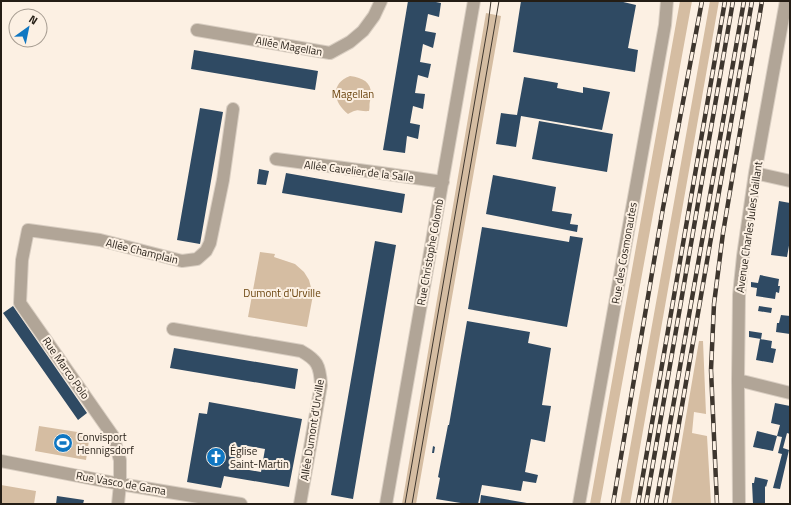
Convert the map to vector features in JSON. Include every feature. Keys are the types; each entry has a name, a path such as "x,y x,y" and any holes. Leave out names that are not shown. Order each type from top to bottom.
{"street":[{"name":"Allée Magellan","path":"197,30 330,53 350,42 363,31 374,16 380,1"},
{"name":"Rue Christophe Colomb","path":"386,504 474,1"},
{"name":"Rue des Cosmonautes","path":"579,504 665,24 667,1"},
{"name":"Avenue Charles Jules Vaillant","path":"739,504 739,295 755,173 786,1"},
{"name":"Allée Champlain","path":"28,230 100,240 182,261 196,259 206,251 210,243 223,180 233,109"},
{"name":"Allée Cavelier de la Salle","path":"276,159 443,182"},
{"path":"755,173 790,181"},
{"name":"Rue Marco Polo","path":"28,230 22,260 20,303 113,436 120,460 118,504"},
{"name":"Allée Dumont d'Urville","path":"173,328 301,351 312,357 320,370 321,385 300,504"},
{"path":"738,380 790,393"},
{"name":"Rue Vasco de Gama","path":"1,462 241,504"}],"green space":[{"path":"680,1 692,1 600,504 590,504"},
{"path":"710,1 719,1 630,504 620,504"},
{"path":"486,13 501,16 416,504 402,504"},
{"name":"Magellan","path":"350,76 360,78 368,83 371,91 369,111 357,110 348,114 339,105 336,89 343,79"},
{"name":"Dumont d'Urville","path":"260,252 275,254 274,257 295,264 304,272 309,280 313,295 307,327 248,317"},
{"path":"699,341 703,341 706,414 694,412 692,433 707,436 711,504 671,504"},
{"name":"Convisport Hennigsdorf","path":"39,426 90,434 86,460 35,451"},
{"path":"1,485 36,491 34,504 1,504"}],"building":[{"path":"408,1 431,1 441,3 439,17 428,14 425,31 436,33 433,48 423,44 420,62 431,64 428,78 418,75 415,93 425,94 423,109 413,106 410,123 420,125 418,139 407,136 405,153 383,150"},
{"path":"521,1 619,1 636,5 628,48 638,50 635,72 513,52"},
{"path":"194,50 318,71 315,90 191,69"},
{"path":"524,77 558,83 557,88 583,93 583,87 610,92 602,130 521,116 516,147 496,144 501,113 517,115"},
{"path":"200,108 223,112 200,244 177,240"},
{"path":"539,121 613,134 607,172 532,159"},
{"path":"259,169 269,171 266,185 257,184"},
{"path":"286,173 405,194 402,213 282,193"},
{"path":"493,175 556,187 552,211 572,214 570,224 578,225 577,232 486,214"},
{"path":"779,201 790,203 790,240 787,257 771,255"},
{"path":"482,227 569,242 570,236 583,238 567,327 468,309"},
{"path":"375,241 396,245 353,499 331,495"},
{"path":"760,275 779,279 779,293 776,292 775,299 756,296 757,288 751,287 751,282 758,283"},
{"path":"13,306 87,413 78,420 3,313"},
{"path":"759,306 772,308 771,313 758,311"},
{"path":"781,315 790,316 790,334 776,332 777,323 779,323"},
{"path":"467,321 530,332 528,343 551,348 542,405 551,406 545,442 531,439 525,472 538,475 536,483 523,481 521,491 482,485 478,504 467,504 436,499 440,478 438,477 449,425"},
{"path":"749,331 762,333 761,339 749,337"},
{"path":"760,339 772,341 771,348 776,349 773,363 756,360"},
{"path":"174,348 298,369 295,389 170,368"},
{"path":"209,402 302,419 289,487 224,476 221,488 187,482 199,413 207,414","holes":["242,445 265,449 261,472 238,468"]},
{"path":"775,403 790,406 790,434 787,433 783,448 789,450 780,489 773,488 782,454 778,453 782,437 777,436 780,425 771,423"},
{"path":"757,431 777,436 773,451 753,447"},
{"path":"433,446 435,447 434,453 432,453"},
{"path":"755,477 768,480 766,487 765,486 765,504 753,504 752,483 754,483"},
{"path":"481,495 527,503 527,504 480,504"},
{"path":"57,496 84,500 83,504 56,504"}],"tram line":[{"path":"405,504 491,1"},
{"path":"412,504 499,1"}],"railway":[{"path":"613,504 663,208 702,1"},
{"path":"638,504 725,1"},
{"path":"646,504 733,1"},
{"path":"656,504 744,1"},
{"path":"665,504 752,1"},
{"path":"717,504 711,370 714,304 723,233 762,1"}],"place":[{"name":"Convisport Hennigsdorf","path":"63,443"},
{"name":"Église Saint-Martin","path":"216,457"}]}
